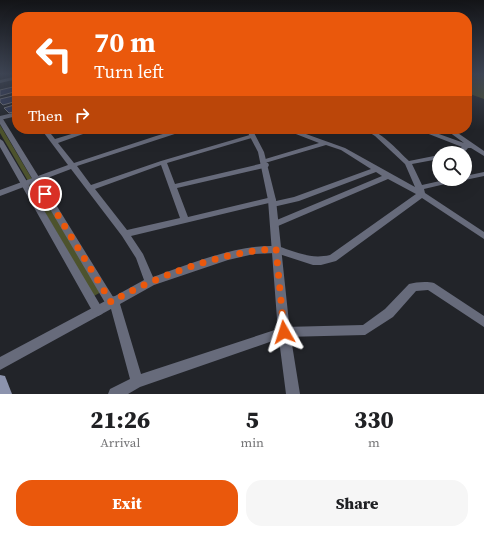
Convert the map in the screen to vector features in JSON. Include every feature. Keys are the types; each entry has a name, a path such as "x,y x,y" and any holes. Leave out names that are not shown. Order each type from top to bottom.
{"main road":[{"path":"0,381 5,394"}],"street":[{"path":"12,115 0,119 36,180 113,302 137,382"},
{"path":"48,134 125,234 140,257 150,282"},
{"path":"54,142 79,134"},
{"path":"0,193 73,166 169,134"},
{"path":"90,188 248,134"},
{"path":"252,134 261,152 273,202 284,332 293,394"},
{"path":"300,134 343,149 376,170 421,191 484,236"},
{"path":"375,134 408,163 421,191"},
{"path":"433,134 466,146"},
{"path":"456,134 484,154"},
{"path":"0,141 98,311"},
{"path":"172,187 264,163 326,143"},
{"path":"408,163 432,158"},
{"path":"163,162 185,221"},
{"path":"125,234 273,202 296,199 376,170"},
{"path":"472,177 484,174"},
{"path":"275,224 388,176"},
{"path":"0,364 150,282 228,256 254,250 276,249 313,261 333,258 343,252 421,191 437,186"},
{"path":"115,394 137,382 284,332 365,330 389,313 413,286 430,286 484,322"}],"green space":[{"path":"472,92 484,92 484,99 472,95"},
{"path":"0,125 32,179 28,181 0,133"},
{"path":"35,183 101,292 94,296 29,185"}],"building":[{"path":"0,92 12,92 12,92 0,96"},
{"path":"12,96 12,102 3,105 0,102 0,99"},
{"path":"12,106 12,112 9,113 4,108"}],"route":[{"path":"45,194 111,302 150,282 188,268 254,250 276,249 284,332"}]}
